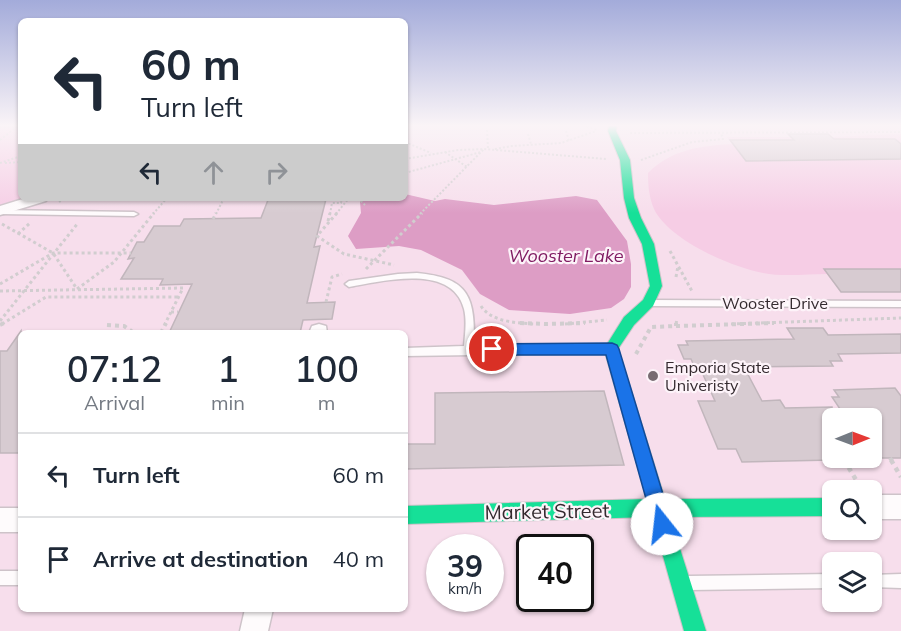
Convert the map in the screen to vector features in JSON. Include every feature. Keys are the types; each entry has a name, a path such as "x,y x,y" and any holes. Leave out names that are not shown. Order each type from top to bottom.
{"street":[{"path":"623,154 629,198 635,218 648,244 656,286 648,303 629,321 612,349 695,631"},
{"path":"0,211 33,201"},
{"path":"882,502 901,507"},
{"name":"Market Street","path":"408,515 657,508 822,507"},
{"path":"0,520 18,520"},
{"path":"254,631 258,612"}],"lane":[{"path":"0,211 134,214"},
{"path":"348,284 428,275 453,284 468,306 469,350"},
{"name":"Wooster Drive","path":"648,303 901,304"},
{"path":"408,352 612,349"},
{"path":"0,578 18,578"},
{"path":"680,583 822,581"},
{"path":"882,581 901,581"}],"path":[{"path":"408,158 425,154"},
{"path":"448,154 467,167"},
{"path":"408,172 468,154"},
{"path":"366,269 479,154"},
{"path":"554,154 616,160"},
{"path":"639,160 658,154"},
{"path":"18,157 0,163 18,162"},
{"path":"77,289 114,262 138,230 164,201"},
{"path":"213,219 222,201"},
{"path":"327,224 332,203 341,203 342,201"},
{"path":"346,201 317,236 344,254 375,259 402,267"},
{"path":"361,201 365,205"},
{"path":"0,323 86,214"},
{"path":"0,224 53,253 77,289"},
{"path":"0,284 53,253 131,253"},
{"path":"0,291 183,288 162,330"},
{"path":"0,323 60,289"},
{"path":"46,297 179,297"},
{"path":"480,305 486,314 516,322 557,324 611,319"},
{"path":"171,312 178,312"},
{"path":"634,357 651,327 901,318"},
{"path":"676,319 676,326"},
{"path":"107,326 124,326 130,330"},
{"path":"890,458 901,477"}],"shaded area":[{"name":"Emporia State Univeristy","path":"0,154 18,154 18,201 408,201 408,154 901,154 901,631 0,631"},
{"path":"0,154 18,154 18,201 20,201 0,207"},
{"path":"676,154 901,154 901,292 841,292 827,274 787,275 750,270 702,250 673,231 654,209 649,191 648,173"}],"water":[{"name":"Wooster Lake","path":"408,195 435,201 445,199 494,205 576,196 597,200 627,241 631,264 631,287 624,299 611,308 570,314 509,310 480,294 462,270 421,250 399,246 356,249 348,236 361,213 360,202 408,201"}],"building":[{"path":"741,154 901,154 901,159 746,161"},
{"path":"268,201 326,201 314,247 320,246 307,303 335,302 332,319 303,320 301,330 170,330 192,284 160,285 163,279 121,279 134,258 128,259 137,242 144,242 154,226 180,226 184,219 261,218"},
{"path":"824,269 901,269 901,292 841,292"},
{"path":"787,328 823,328 828,335 901,334 901,353 838,354 842,361 830,361 833,366 744,367 762,401 780,400 785,408 832,407 822,408 822,460 742,462 736,449 718,449 698,401 715,401 700,368 695,368 691,359 684,359 678,345 688,345 686,341 794,339"},
{"path":"18,335 18,453 0,453 0,351 7,351"},
{"path":"895,388 901,396 901,458 882,458 882,408 839,408 832,397 839,397 834,390"},
{"path":"604,391 624,465 408,469 408,444 435,444 435,393"}],"traffic: fast":[{"path":"623,154 629,198 635,218 648,244 656,286 648,303 629,321 611,349 695,631"},
{"path":"408,515 657,508 822,507"}],"place":[{"name":"Emporia State Univeristy","path":"653,376"}],"route":[{"path":"492,349 612,349 662,524"}]}
